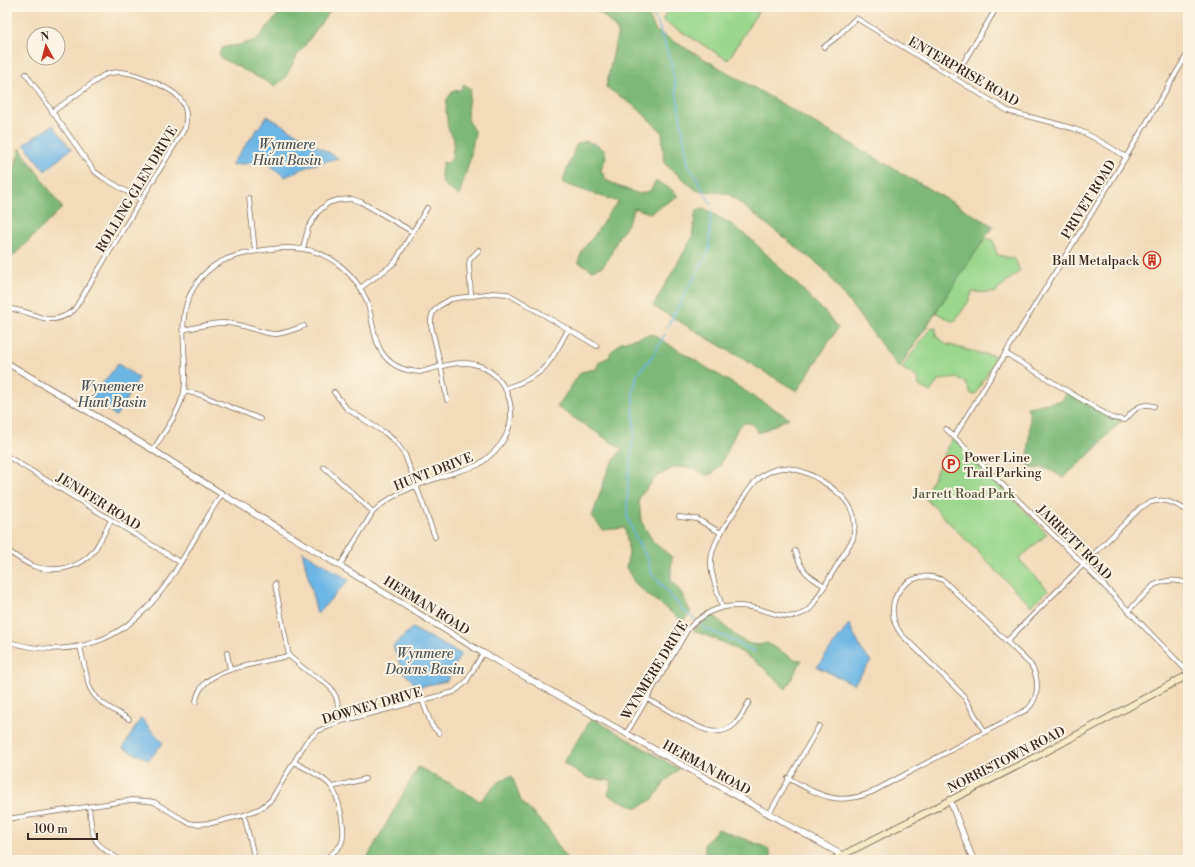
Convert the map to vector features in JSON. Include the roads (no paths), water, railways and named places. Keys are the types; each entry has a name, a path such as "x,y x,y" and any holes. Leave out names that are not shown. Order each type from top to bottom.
{"main road":[{"name":"NORRISTOWN ROAD","path":"833,860 1047,751 1188,675"}],"street":[{"path":"954,78 997,7"},
{"name":"ENTERPRISE ROAD","path":"824,47 837,37 856,18 1008,110 1027,117 1078,130 1126,157"},
{"name":"PRIVET ROAD","path":"954,437 1188,53"},
{"name":"ROLLING GLEN DRIVE","path":"7,309 18,310 43,319 51,320 61,318 74,310 185,128 187,118 182,101 176,94 168,89 132,74 114,72 104,75 52,112"},
{"path":"26,74 94,171 141,200"},
{"path":"249,198 255,251"},
{"path":"303,249 308,228 318,212 328,203 338,200 352,199 361,202 413,232"},
{"path":"360,288 392,265 427,208"},
{"name":"HUNT DRIVE","path":"153,450 176,412 182,399 185,367 182,330 183,319 187,300 200,278 221,261 255,251 282,248 303,249 319,254 335,262 348,273 360,288 368,304 380,350 388,360 402,369 414,372 420,372 460,362 476,364 494,374 506,388 511,406 510,422 505,438 493,453 478,465 400,492 379,506 373,512 340,565"},
{"path":"471,295 468,264 470,259 479,250"},
{"path":"447,400 442,367 431,325 432,315 436,309 446,301 471,295 498,292 508,294 597,346"},
{"path":"182,330 227,323 249,327 266,333 278,334 304,326"},
{"path":"506,388 534,376 542,370 568,330"},
{"path":"1005,353 1112,418 1125,420 1140,405 1148,404 1154,406"},
{"name":"HERMAN ROAD","path":"7,363 153,450 222,494 483,653 842,855"},
{"path":"184,390 201,395 260,419"},
{"path":"334,392 347,409 386,433 405,455 435,537"},
{"name":"JARRETT ROAD","path":"946,429 1129,610 1188,672"},
{"name":"JENIFER ROAD","path":"7,456 180,562"},
{"path":"324,467 373,512"},
{"name":"WYNMERE DRIVE","path":"626,734 688,630 696,621 722,607 750,607 787,617 799,616 811,608 853,539 855,530 854,518 848,503 838,492 803,471 783,468 772,470 763,474 752,486 721,533 713,550 711,566 712,574 722,607"},
{"path":"7,641 21,645 50,649 80,646 109,637 127,626 138,618 163,589 222,494"},
{"path":"1007,640 1144,504 1168,501 1188,511"},
{"path":"679,517 697,520 721,533"},
{"path":"7,550 36,567 55,570 69,567 82,561 92,553 112,520"},
{"path":"795,552 798,563 804,572 824,586"},
{"path":"788,778 821,796 839,799 856,798 872,792 985,732 1028,709 1035,698 1037,676 1034,670 1007,640 943,580 924,576 910,580 904,584 895,598 892,614 895,627 963,695 985,732"},
{"path":"1129,610 1154,585 1158,583 1179,580 1188,584"},
{"path":"275,584 289,656 331,688 336,697 342,721"},
{"path":"80,646 91,691 104,704 128,719"},
{"path":"227,653 230,669"},
{"name":"DOWNEY DRIVE","path":"7,819 132,800 147,800 154,802 189,823 196,824 212,823 244,815 261,808 272,800 294,762 311,737 324,728 342,721 449,694 460,688 466,682 483,653"},
{"path":"196,702 198,694 207,682 217,675 230,669 289,656"},
{"path":"647,699 701,729 714,732 725,730 734,725 749,702"},
{"path":"422,700 432,726 439,733"},
{"path":"769,814 788,778 819,726"},
{"path":"294,762 325,780 332,787 344,828 344,835 339,848 328,857"},
{"path":"332,787 364,779"},
{"path":"950,800 972,860"},
{"path":"89,807 92,832 97,844 120,860"},
{"path":"244,815 255,860"}],"water":[{"name":"Wynmere Hunt Basin","path":"267,116 338,158 309,166 285,177 266,162 231,165"},
{"path":"53,125 71,149 45,171 24,144"},
{"name":"Wynemere Hunt Basin","path":"118,364 139,378 116,416 91,398"},
{"path":"302,551 349,580 317,614"},
{"path":"849,624 861,649 871,661 854,684 817,667"},
{"name":"Wynmere Downs Basin","path":"412,628 461,654 447,681 418,687 403,672 393,646"},
{"path":"141,718 163,743 149,760 123,748"}],"waterway":[{"path":"649,7 658,24 672,66 688,163 711,204"},
{"path":"667,327 709,251 711,210"},
{"path":"665,334 653,355 637,375 633,392 634,435 628,479 627,516 637,541 647,558 652,574 683,610 708,630 726,637 755,652"}],"place":[{"name":"Ball Metalpack","path":"1152,260"},
{"name":"Power Line Trail Parking","path":"951,464"}],"park label":[{"name":"Jarrett Road Park","path":"964,493"}]}
